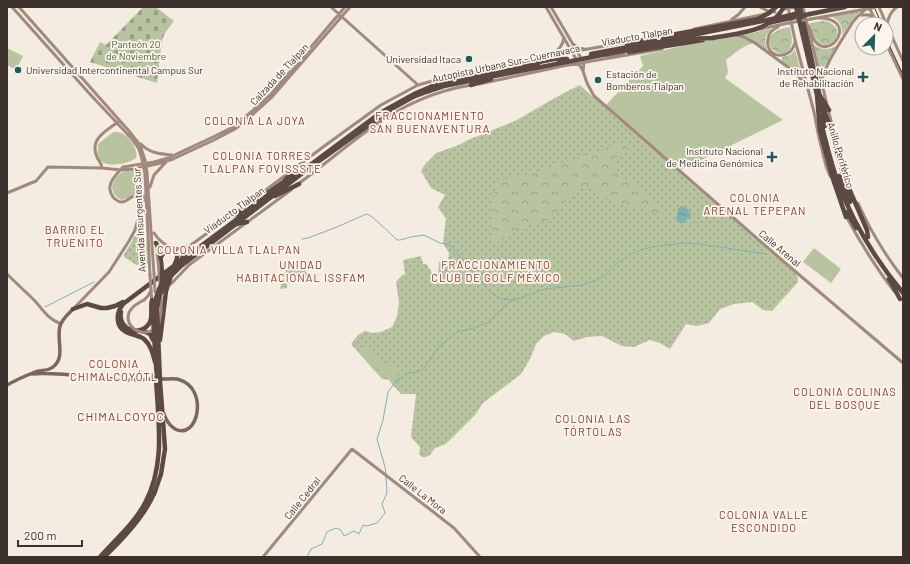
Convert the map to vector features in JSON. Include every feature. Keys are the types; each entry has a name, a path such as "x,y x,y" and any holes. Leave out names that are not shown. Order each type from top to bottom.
{"highway":[{"path":"797,7 818,95 832,132 844,177 867,230 866,237"},
{"name":"Anillo Periférico","path":"797,7 825,139 843,194 887,274 903,293"},
{"name":"Viaducto Tlalpan","path":"810,15 832,7"},
{"name":"Viaducto Tlalpan","path":"184,262 271,196 382,116 400,104 426,92 524,68 657,45 846,7"},
{"path":"607,53 629,52 681,44 754,30 773,21 786,8"},
{"path":"607,53 627,45 671,35 761,18 776,9"},
{"name":"Viaducto Tlalpan","path":"592,56 645,44 787,20"},
{"path":"684,37 729,23"},
{"path":"645,44 660,36"},
{"path":"684,37 714,38"},
{"name":"Autopista Urbana Sur - Cuernavaca","path":"103,557 142,511 153,489 160,467 162,441 153,318 156,298 161,285 166,277 180,262 392,106 415,94 445,83 684,37"},
{"path":"657,45 681,45"},
{"path":"524,68 534,63 554,59 566,60"},
{"path":"524,68 536,70 560,64 566,60"},
{"name":"Autopista Urbana Sur - Cuernavaca","path":"103,557 135,524 149,506 164,462 165,440 160,381 157,309 161,292 172,275 181,266 271,196 376,119 413,97 444,86 566,60"},
{"path":"486,70 515,70"},
{"path":"471,85 505,76 515,70"},
{"path":"818,95 829,110"},
{"path":"818,95 820,131 823,146 846,217"},
{"name":"Anillo Periférico","path":"818,95 838,173 849,201 866,237 903,288"},
{"path":"229,217 239,213 314,162"},
{"path":"103,557 141,510 150,492 159,460 160,443 155,362 150,347 145,340 137,335 126,332 118,322 120,309 123,304 265,205 273,191 287,178 290,171"},
{"path":"271,196 299,184"},
{"name":"Viaducto Tlalpan","path":"130,300 174,266 184,262 271,196"},
{"path":"841,202 853,224 866,237"},
{"path":"860,213 872,230"},
{"path":"235,224 247,222"},
{"path":"156,243 162,272 164,309"},
{"path":"165,301 175,274 184,262 188,247"},
{"path":"160,259 163,252 170,250 174,252 177,258 174,266"},
{"path":"103,557 143,513 154,493 162,466 163,440 158,350 166,291 171,277 184,262"},
{"path":"887,274 902,301"},
{"path":"73,309 87,304 101,308 111,307 130,300"},
{"path":"130,300 122,309 120,314 121,320 126,327 148,334 154,340"},
{"path":"137,330 146,327 150,322 152,300"}],"main road":[{"name":"Avenida Insurgentes Sur","path":"12,7 135,142 144,159"},
{"path":"331,7 418,85"},
{"name":"Calzada de Tlalpan","path":"168,161 214,140 248,119 273,96 340,16 345,7"},
{"name":"Calzada de Tlalpan","path":"121,170 125,167 154,162 174,155 233,127 271,94 340,16 350,7"},
{"path":"546,7 583,71"},
{"path":"551,7 584,63 583,71"},
{"path":"554,14 556,7"},
{"path":"729,23 738,16 745,7"},
{"path":"760,7 768,11 797,7"},
{"path":"803,7 841,160 850,186 861,211 890,261 903,278"},
{"name":"Viaducto Tlalpan","path":"172,284 189,265 299,184 370,129 394,113 431,96 471,85 483,84 579,63 735,35 810,15 817,18 875,7"},
{"path":"890,16 892,11 897,7"},
{"name":"Avenida Insurgentes Sur","path":"20,8 121,120 142,148 149,190 151,222 152,300 155,362"},
{"path":"786,8 826,166 846,217 883,277 902,301"},
{"path":"822,84 828,62 852,23 858,15 868,8"},
{"path":"858,15 870,16"},
{"path":"806,21 817,43 825,46 834,44 839,36 837,24 830,20 817,18"},
{"path":"787,20 769,34 767,43 769,49 773,53 784,55 790,52 795,40"},
{"name":"Viaducto Tlalpan","path":"188,247 381,105 418,85 450,76 486,70 554,55 729,23"},
{"path":"735,35 744,37 755,43 796,73 805,85 808,92"},
{"path":"554,55 561,47 564,37"},
{"path":"894,42 903,61"},
{"path":"572,43 579,48 586,49"},
{"path":"607,53 610,56 635,52 640,53"},
{"path":"780,55 780,61"},
{"path":"892,56 903,79"},
{"name":"Calle Arenal","path":"583,71 594,96 776,255 903,363"},
{"path":"102,168 95,148 97,140 101,134 121,120"},
{"path":"137,140 142,146 152,152 174,155"},
{"path":"7,193 36,181 48,167 102,168 121,170 134,169 168,161"},
{"path":"149,190 154,175 168,161"},
{"path":"50,374 52,368 59,359 59,332 61,324 66,316 109,272 130,241 135,230 145,196 133,197 125,202 117,200 113,197 110,187 111,182 114,176 121,170"},
{"name":"Avenida Insurgentes Sur","path":"146,174 145,196 152,275"},
{"path":"151,222 156,243"},
{"path":"154,233 168,246 180,249 188,247"},
{"path":"152,291 144,300 136,304 129,313 130,325 139,332 150,332 159,322 161,306 160,259"},
{"path":"7,274 36,302 45,314 61,324"},
{"name":"Avenida Insurgentes Sur","path":"152,291 158,350"},
{"path":"7,385 24,376 52,368"},
{"path":"31,374 50,374 130,381 151,379 180,380 189,385 196,397 198,410 196,418 185,430 177,430 173,428 166,419 161,399"},
{"name":"Calle La Mora","path":"352,449 454,528 480,557"},
{"name":"Calle Cedral","path":"263,557 352,449"}],"green space":[{"name":"Panteón 20 de Noviembre","path":"143,7 156,7 174,21 165,33 162,40 157,83 90,62 100,42 106,45"},
{"path":"861,11 854,16 842,35 840,24 831,16"},
{"path":"823,21 836,28 836,38 833,42 828,44 823,44 816,39 810,23"},
{"path":"790,27 792,36 791,46 788,51 778,53 770,46 770,37 778,30"},
{"path":"772,28 766,39 768,51 740,36"},
{"path":"735,35 755,43 743,47 726,60 728,72 725,78 783,120 679,171 606,105 643,66 640,56"},
{"path":"813,44 819,48 825,49 837,45 821,72"},
{"path":"7,48 23,56 16,70 7,65"},
{"path":"795,50 804,82 795,71 782,61 782,57 790,55"},
{"path":"580,85 797,275 798,282 772,311 763,310 752,302 734,304 720,309 709,323 697,326 686,324 670,349 660,343 650,340 634,347 622,346 602,336 587,337 574,341 565,334 554,332 544,336 536,344 530,359 521,374 483,403 475,415 446,444 435,448 430,455 422,457 419,454 420,447 411,437 416,394 401,394 389,380 382,379 351,344 358,335 365,331 373,333 381,332 392,327 397,317 399,302 396,282 402,275 405,274 403,260 421,256 423,264 426,264 432,272 434,278 438,278 439,262 448,261 449,253 443,243 446,219 438,207 445,195 431,188 421,171 425,164 436,153 459,145 515,121"},
{"path":"113,132 121,133 128,138 135,148 137,155 136,158 128,162 118,164 108,164 100,160 98,154 98,144"},
{"path":"626,141 633,147 628,152 618,155 615,159 614,166 621,176 636,185 645,196 658,204 663,215 653,213 644,204 638,209 630,208 612,199 604,197 589,188 576,189 552,218 513,230 492,247 493,200 497,182 544,170"},
{"path":"142,169 143,194 136,194 122,200 114,194 112,188 113,182 121,173 125,171"},
{"path":"136,233 146,238 148,264 136,265 123,256"},
{"path":"814,248 841,269 831,283 803,262"},
{"path":"291,266 303,269 310,279 291,281 287,284 287,288 280,289 282,279 288,268"},
{"path":"369,346 384,362 399,371 393,381 378,373 382,365 375,371 360,354"}],"water":[{"path":"682,206 688,209 691,215 685,223 680,223 676,219 678,208"}],"waterway":[{"path":"302,239 337,227 367,214 397,240 424,235 440,243 451,246 491,293 501,299 514,300"},
{"path":"386,474 377,439 383,420 388,392 396,381 409,373 421,371 431,359 436,349 457,332 487,323 509,302 545,289 583,285 596,280 604,276 620,261 631,254 647,248 684,243 766,254"},
{"path":"45,307 94,282"},
{"path":"307,557 311,549 322,544 327,532 336,528 341,530 344,536 354,531 359,534 363,525 367,526 377,523 385,513 382,504 387,493 386,477"}],"tram line":[{"path":"874,7 878,16"},
{"path":"894,55 903,75"}],"place":[{"name":"Universidad Itaca","path":"469,59"},
{"name":"Universidad Intercontinental Campus Sur","path":"18,70"},
{"name":"Instituto Nacional de Rehabilitación","path":"863,77"},
{"name":"Estación de Bomberos Tlalpan","path":"598,80"},
{"name":"Instituto Nacional de Medicina Genómica","path":"772,157"}],"district":[{"name":"COLONIA LA JOYA","path":"255,120"},
{"name":"FRACCIONAMIENTO SAN BUENAVENTURA","path":"430,121"},
{"name":"COLONIA TORRES TLALPAN FOVISSSTE","path":"262,161"},
{"name":"COLONIA ARENAL TEPEPAN","path":"755,203"},
{"name":"BARRIO EL TRUENITO","path":"75,235"},
{"name":"COLONIA VILLA TLALPAN","path":"229,249"},
{"name":"UNIDAD HABITACIONAL ISSFAM","path":"301,270"},
{"name":"FRACCIONAMIENTO CLUB DE GOLF MÉXICO","path":"496,270"},
{"name":"COLONIA CHIMALCOYÓTL","path":"114,369"},
{"name":"COLONIA COLINAS DEL BOSQUE","path":"845,397"},
{"name":"CHIMALCOYOC","path":"121,416"},
{"name":"COLONIA LAS TÓRTOLAS","path":"593,424"},
{"name":"COLONIA VALLE ESCONDIDO","path":"764,520"}]}
